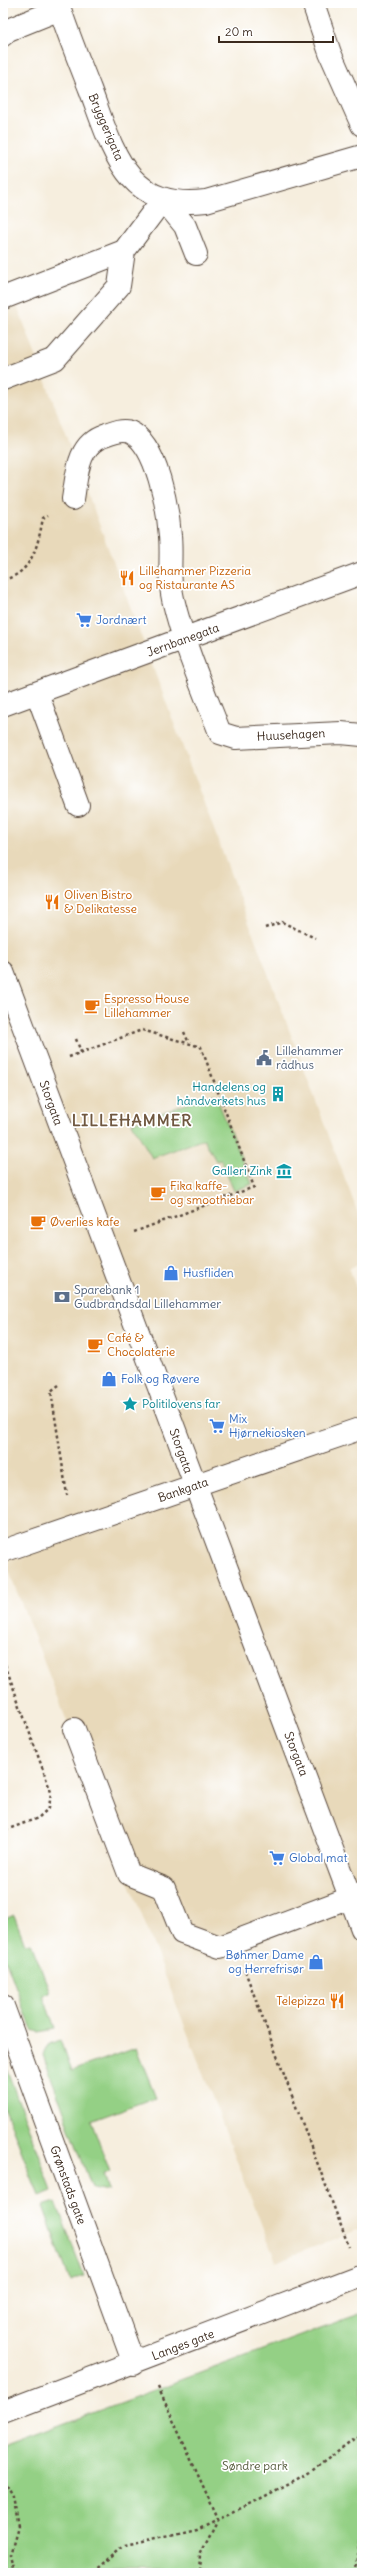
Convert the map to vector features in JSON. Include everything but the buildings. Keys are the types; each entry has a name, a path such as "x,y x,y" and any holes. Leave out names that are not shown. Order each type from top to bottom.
{"street":[{"path":"312,3 330,53 362,125"},
{"path":"3,35 8,30 59,6"},
{"name":"Bryggerigata","path":"59,6 112,145 126,173 143,188 163,199 185,204 206,201 362,156"},
{"path":"3,379 55,359 118,286 124,251 163,199 185,226 196,254"},
{"path":"3,298 124,251"},
{"path":"74,499 78,468 84,449 99,437 117,432 129,432 141,439 149,450 158,476 170,535 172,597 183,640"},
{"name":"Jernbanegata","path":"3,705 362,573"},
{"name":"Huusehagen","path":"183,640 220,733 236,738 341,733 362,734"},
{"path":"37,693 78,805"},
{"name":"Storgata","path":"3,972 194,1487 362,1929"},
{"name":"Bankgata","path":"3,1551 194,1487 362,1428"},
{"path":"74,1729 129,1874 164,1888 182,1933 220,1947 350,1898"},
{"name":"Grønstads gate","path":"3,2006 134,2364"},
{"name":"Langes gate","path":"3,2412 134,2364 362,2275"}],"path":[{"path":"3,580 16,577 31,559 38,544"},
{"path":"265,928 282,922 315,938"},
{"path":"39,1068 142,1030 201,1047 254,1187 104,1244"},
{"path":"184,1032 189,1044"},
{"path":"76,1039 81,1052"},
{"path":"59,1386 51,1391 67,1501"},
{"path":"3,1659 51,1792 49,1808 38,1818 3,1831"},
{"path":"235,1942 350,2249"},
{"path":"134,2364 155,2382 218,2519"},
{"path":"93,2573 125,2545 197,2529 310,2472 362,2434"},
{"path":"3,2479 12,2496 18,2528 10,2555 14,2573"},
{"path":"198,2573 200,2554 218,2519"},
{"path":"357,2573 359,2541 362,2533"}],"shaded area":[{"path":"3,268 362,1224 362,1263 349,1268 362,1304 362,2228 276,2262 3,1556"}],"green space":[{"path":"215,1094 252,1184 234,1191 221,1160 216,1161 204,1139 152,1158 132,1123"},
{"path":"14,1915 25,1944 31,1943 50,1992 43,1995 55,2029 38,2032 32,2030 3,1953 3,1920"},
{"path":"60,2040 71,2071 136,2048 156,2097 91,2121 110,2172 104,2173 109,2191 92,2188 43,2055 48,2045"},
{"path":"4,2062 52,2191 39,2196 3,2104"},
{"path":"56,2202 84,2276 70,2281 43,2206"},
{"name":"Søndre park","path":"362,2313 362,2573 3,2573 3,2446"}],"place":[{"name":"Lillehammer Pizzeria og Ristaurante AS","path":"127,578"},
{"name":"Jordnært","path":"84,620"},
{"name":"Oliven Bistro & Delikatesse","path":"52,902"},
{"name":"Espresso House Lillehammer","path":"92,1006"},
{"name":"Lillehammer rådhus","path":"264,1058"},
{"name":"Handelens og håndverkets hus","path":"278,1094"},
{"name":"Galleri Zink","path":"284,1171"},
{"name":"Fika kaffe- og smoothiebar","path":"158,1193"},
{"name":"Øverlies kafe","path":"38,1222"},
{"name":"Husfliden","path":"171,1273"},
{"name":"Sparebank 1 Gudbrandsdal Lillehammer","path":"62,1297"},
{"name":"Café & Chocolaterie","path":"95,1345"},
{"name":"Folk og Røvere","path":"109,1379"},
{"name":"Politilovens far","path":"130,1404"},
{"name":"Mix Hjørnekiosken","path":"217,1426"},
{"name":"Global mat","path":"277,1858"},
{"name":"Bøhmer Dame og Herrefrisør","path":"316,1962"},
{"name":"Telepizza","path":"337,2001"}],"district":[{"name":"LILLEHAMMER","path":"132,1120"}]}
